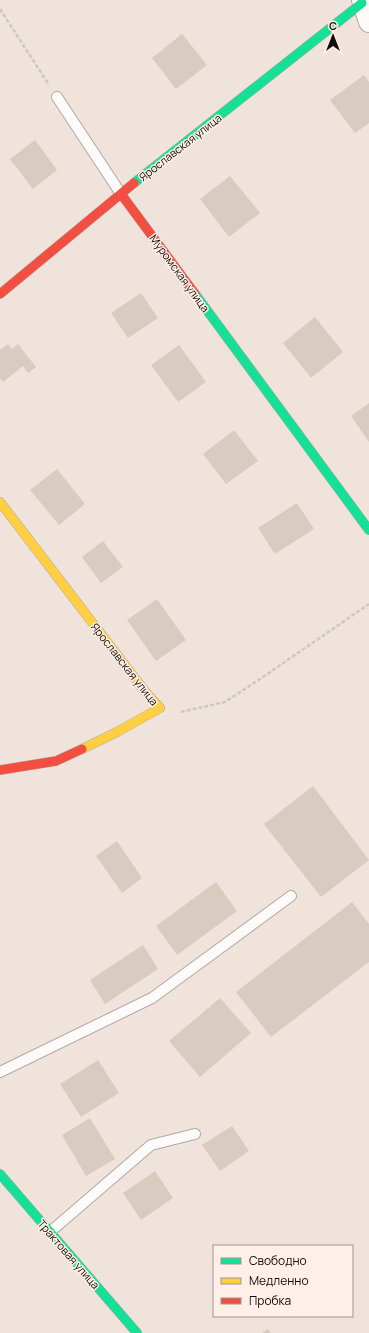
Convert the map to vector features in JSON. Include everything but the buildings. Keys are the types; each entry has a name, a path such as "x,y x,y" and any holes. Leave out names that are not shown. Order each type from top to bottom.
{"street":[{"path":"362,1 369,22"},
{"name":"Ярославская улица","path":"0,294 121,194 362,1"},
{"name":"Муромская улица","path":"121,194 369,530"},
{"name":"Ярославская улица","path":"0,502 147,694 160,708 117,732 56,761 0,770"},
{"name":"Трактовая улица","path":"0,1174 137,1333"}],"lane":[{"name":"Муромская улица","path":"57,97 121,194"},
{"path":"0,1072 152,998 291,896"},
{"path":"50,1232 151,1146 195,1134"}],"path":[{"path":"0,10 57,97"},
{"path":"160,708 182,712 225,702 369,604"}],"traffic: fast":[{"path":"134,183 362,3"},
{"path":"195,294 369,530"},
{"path":"0,1174 137,1333"}],"traffic: slow":[{"path":"0,502 147,694 160,708 117,732 82,749"}],"traffic: jam":[{"path":"0,294 134,183"},
{"path":"121,194 195,294"},
{"path":"0,770 56,761 82,749"}]}
